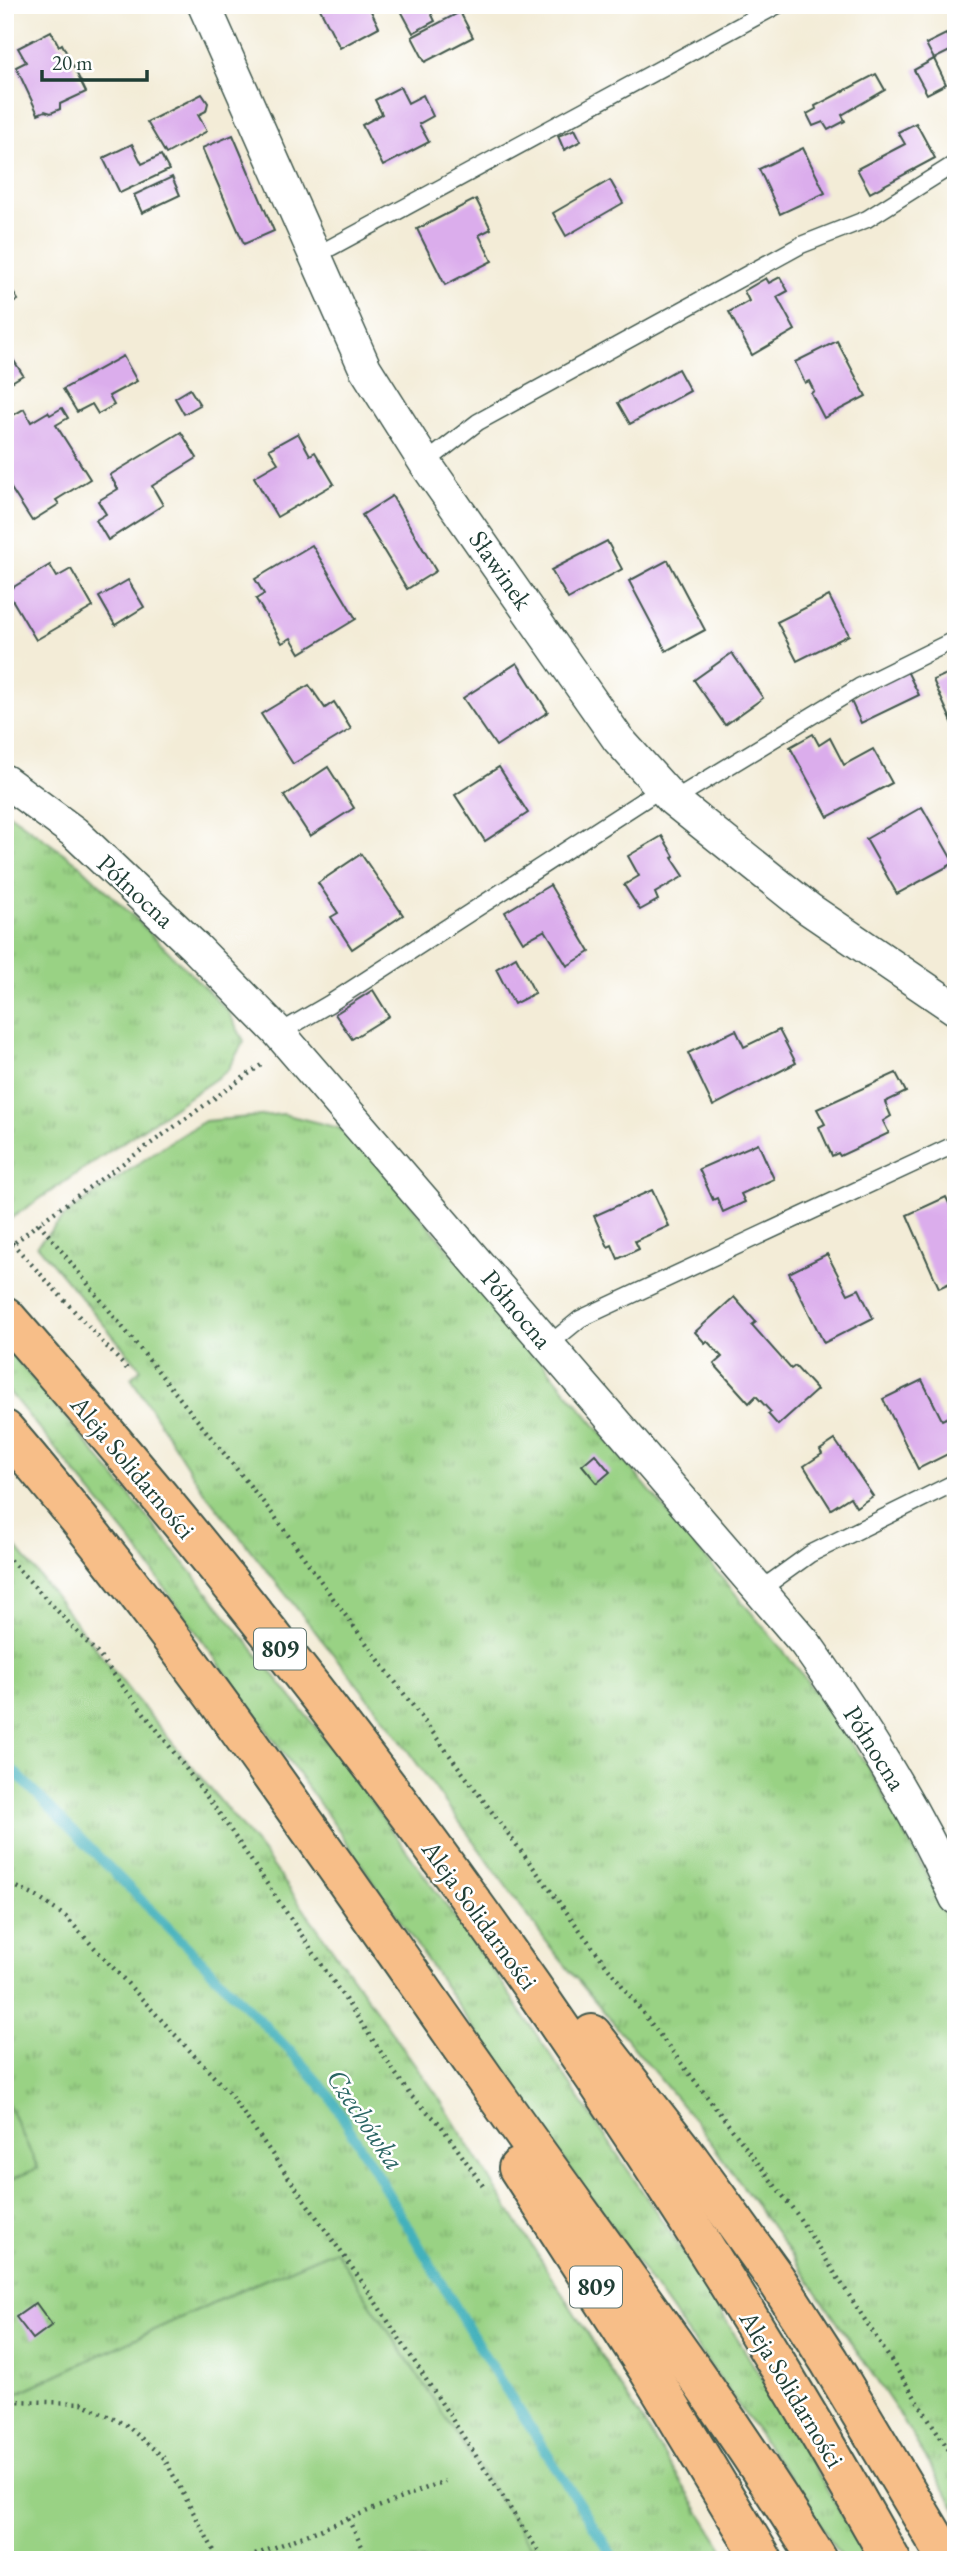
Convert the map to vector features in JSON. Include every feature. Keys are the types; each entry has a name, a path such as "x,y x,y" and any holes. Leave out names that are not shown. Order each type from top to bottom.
{"main road":[{"name":"Aleja Solidarności","path":"5,1316 144,1479 265,1629 498,1937 653,2164 709,2252 773,2355 891,2560"},
{"name":"809","path":"5,1430 201,1675 436,2011 511,2158 618,2323 762,2560"},
{"name":"809","path":"498,1937 594,2037 690,2160 768,2268 829,2361 948,2560"},
{"path":"436,2011 704,2386 818,2560"}],"street":[{"name":"Sławinek","path":"211,7 259,134 365,368 425,463 618,739 667,794 809,909 956,1009"},
{"name":"Północna","path":"5,781 74,832 195,947 284,1039 805,1643 848,1704 912,1808 956,1898"}],"lane":[{"path":"315,256 778,5"},
{"path":"425,463 478,422 801,245 867,219 956,163"},
{"path":"284,1039 340,997 667,794 859,687 956,639"},
{"path":"547,1346 580,1319 956,1144"},
{"path":"760,1591 810,1554 956,1482"}],"path":[{"path":"5,1246 13,1244 284,1039"},
{"path":"39,1223 275,1517 594,1949 796,2213 956,2461"},
{"path":"5,1236 129,1371"},
{"path":"5,1555 97,1653 161,1735 221,1816 410,2095 439,2123 486,2191"},
{"path":"5,1881 65,1917 229,2093 365,2286 544,2560"},
{"path":"5,2404 13,2401 82,2403 126,2425 164,2458 219,2560"},
{"path":"242,2560 445,2482"},
{"path":"348,2519 369,2560"}],"green space":[{"path":"5,811 80,865 228,1011 244,1041 227,1071 7,1221"},
{"path":"283,1114 339,1128 356,1140 395,1185 799,1670 869,1768 929,1879 956,1942 956,2509 898,2412 789,2251 697,2123 554,1952 384,1718 202,1489 131,1378 141,1369 37,1245 68,1213 168,1143 205,1121"},
{"path":"5,1346 111,1472 335,1751 501,1982 694,2268 797,2436 867,2560 842,2560 807,2502 536,2120 334,1824 131,1541 5,1387"},
{"path":"5,1548 10,1554 17,1548 136,1699 265,1855 437,2095 730,2560 539,2560 335,2250 234,2293 5,2399 5,2382 12,2378 5,2365 5,2182 38,2168 5,2098"},
{"path":"5,2098 38,2168 5,2182"},
{"path":"335,2250 539,2560 5,2560 5,2399 234,2293"}],"building":[{"path":"318,5 368,5 379,27 340,48"},
{"path":"398,5 427,5 435,21 413,33"},
{"path":"460,12 473,37 425,62 412,37"},
{"path":"51,31 59,46 62,44 86,92 60,104 60,109 38,114 16,67 26,62 18,48"},
{"path":"946,34 954,49 934,59 926,44"},
{"path":"934,59 946,84 927,94 914,70"},
{"path":"876,74 885,90 842,115 845,121 828,130 823,122 813,126 807,114 816,109 815,106"},
{"path":"400,87 408,103 423,95 433,116 419,124 429,142 383,166 362,125 382,114 375,100"},
{"path":"202,94 208,103 206,111 198,115 207,131 166,154 147,122"},
{"path":"916,123 935,158 870,193 857,169 905,144 898,132"},
{"path":"575,129 581,141 564,150 558,136"},
{"path":"233,135 274,231 244,244 202,148"},
{"path":"132,144 142,164 161,155 169,170 120,193 103,158"},
{"path":"803,148 825,193 780,214 759,169"},
{"path":"172,177 180,195 142,213 134,195"},
{"path":"610,180 623,203 566,236 553,213"},
{"path":"476,199 491,229 479,235 492,261 445,285 417,229"},
{"path":"780,277 788,291 777,297 795,330 752,355 729,312 749,301 744,291 766,278 769,283"},
{"path":"5,280 18,300 5,308"},
{"path":"837,341 866,396 824,418 811,393 814,391 809,381 805,383 795,362"},
{"path":"9,353 23,375 5,386 5,355"},
{"path":"123,356 137,381 109,396 114,405 98,414 92,404 77,412 63,389"},
{"path":"678,369 690,391 630,424 618,403"},
{"path":"190,389 200,405 184,414 175,398"},
{"path":"62,408 68,418 56,425 90,479 56,500 59,504 32,521 5,479 5,420 24,409 31,422 48,412 50,415"},
{"path":"181,432 197,458 152,486 163,505 108,540 96,520 106,514 98,501 118,489 110,475"},
{"path":"298,433 310,455 315,452 334,484 277,517 254,477 278,463 269,449"},
{"path":"392,496 436,571 407,589 362,515"},
{"path":"607,541 622,569 568,599 551,570"},
{"path":"312,545 356,619 300,653 291,638 282,643 256,599 264,594 255,579"},
{"path":"668,560 705,630 666,651 629,581"},
{"path":"50,565 57,577 71,569 93,607 36,640 7,591"},
{"path":"128,580 144,607 115,625 99,597"},
{"path":"829,596 849,635 797,661 777,622"},
{"path":"732,653 763,698 725,725 694,680"},
{"path":"517,663 548,712 496,746 463,698"},
{"path":"956,670 956,731 933,680"},
{"path":"907,671 919,695 861,723 850,699"},
{"path":"309,685 325,708 334,702 351,729 293,764 261,714"},
{"path":"813,734 819,745 830,738 844,765 873,749 892,783 828,817 790,747"},
{"path":"328,767 354,808 310,836 284,796"},
{"path":"499,767 528,813 485,841 455,795"},
{"path":"922,807 954,863 897,894 866,839"},
{"path":"662,836 684,876 655,893 658,900 640,910 624,885 639,876 628,856"},
{"path":"361,854 403,915 352,949 331,917 338,913 318,883"},
{"path":"550,885 590,952 567,966 545,930 523,942 505,912"},
{"path":"516,957 535,993 514,1004 496,969"},
{"path":"373,990 389,1016 352,1039 335,1014"},
{"path":"736,1030 744,1047 779,1030 796,1063 713,1106 688,1053"},
{"path":"896,1073 906,1092 885,1102 891,1116 883,1121 889,1133 840,1156 838,1153 832,1156 819,1127 825,1124 817,1109"},
{"path":"758,1143 774,1179 741,1194 745,1202 723,1212 717,1198 713,1200 699,1169"},
{"path":"652,1190 669,1226 635,1241 639,1249 618,1259 612,1245 608,1247 594,1216"},
{"path":"946,1197 956,1218 956,1280 939,1288 907,1215"},
{"path":"827,1254 848,1294 859,1289 873,1318 824,1343 789,1273"},
{"path":"734,1297 756,1322 752,1325 791,1369 795,1366 817,1390 778,1425 768,1414 771,1412 756,1396 749,1403 714,1364 722,1357 695,1332"},
{"path":"922,1380 942,1420 953,1415 956,1420 956,1450 918,1469 883,1399"},
{"path":"835,1440 873,1496 856,1507 850,1497 831,1509 804,1466 822,1454 820,1450"},
{"path":"595,1454 610,1472 597,1483 582,1465"},
{"path":"36,2303 52,2325 33,2339 16,2317"}],"waterway":[{"name":"Czechówka","path":"5,1762 296,2057 330,2096 491,2366 615,2560"}]}
